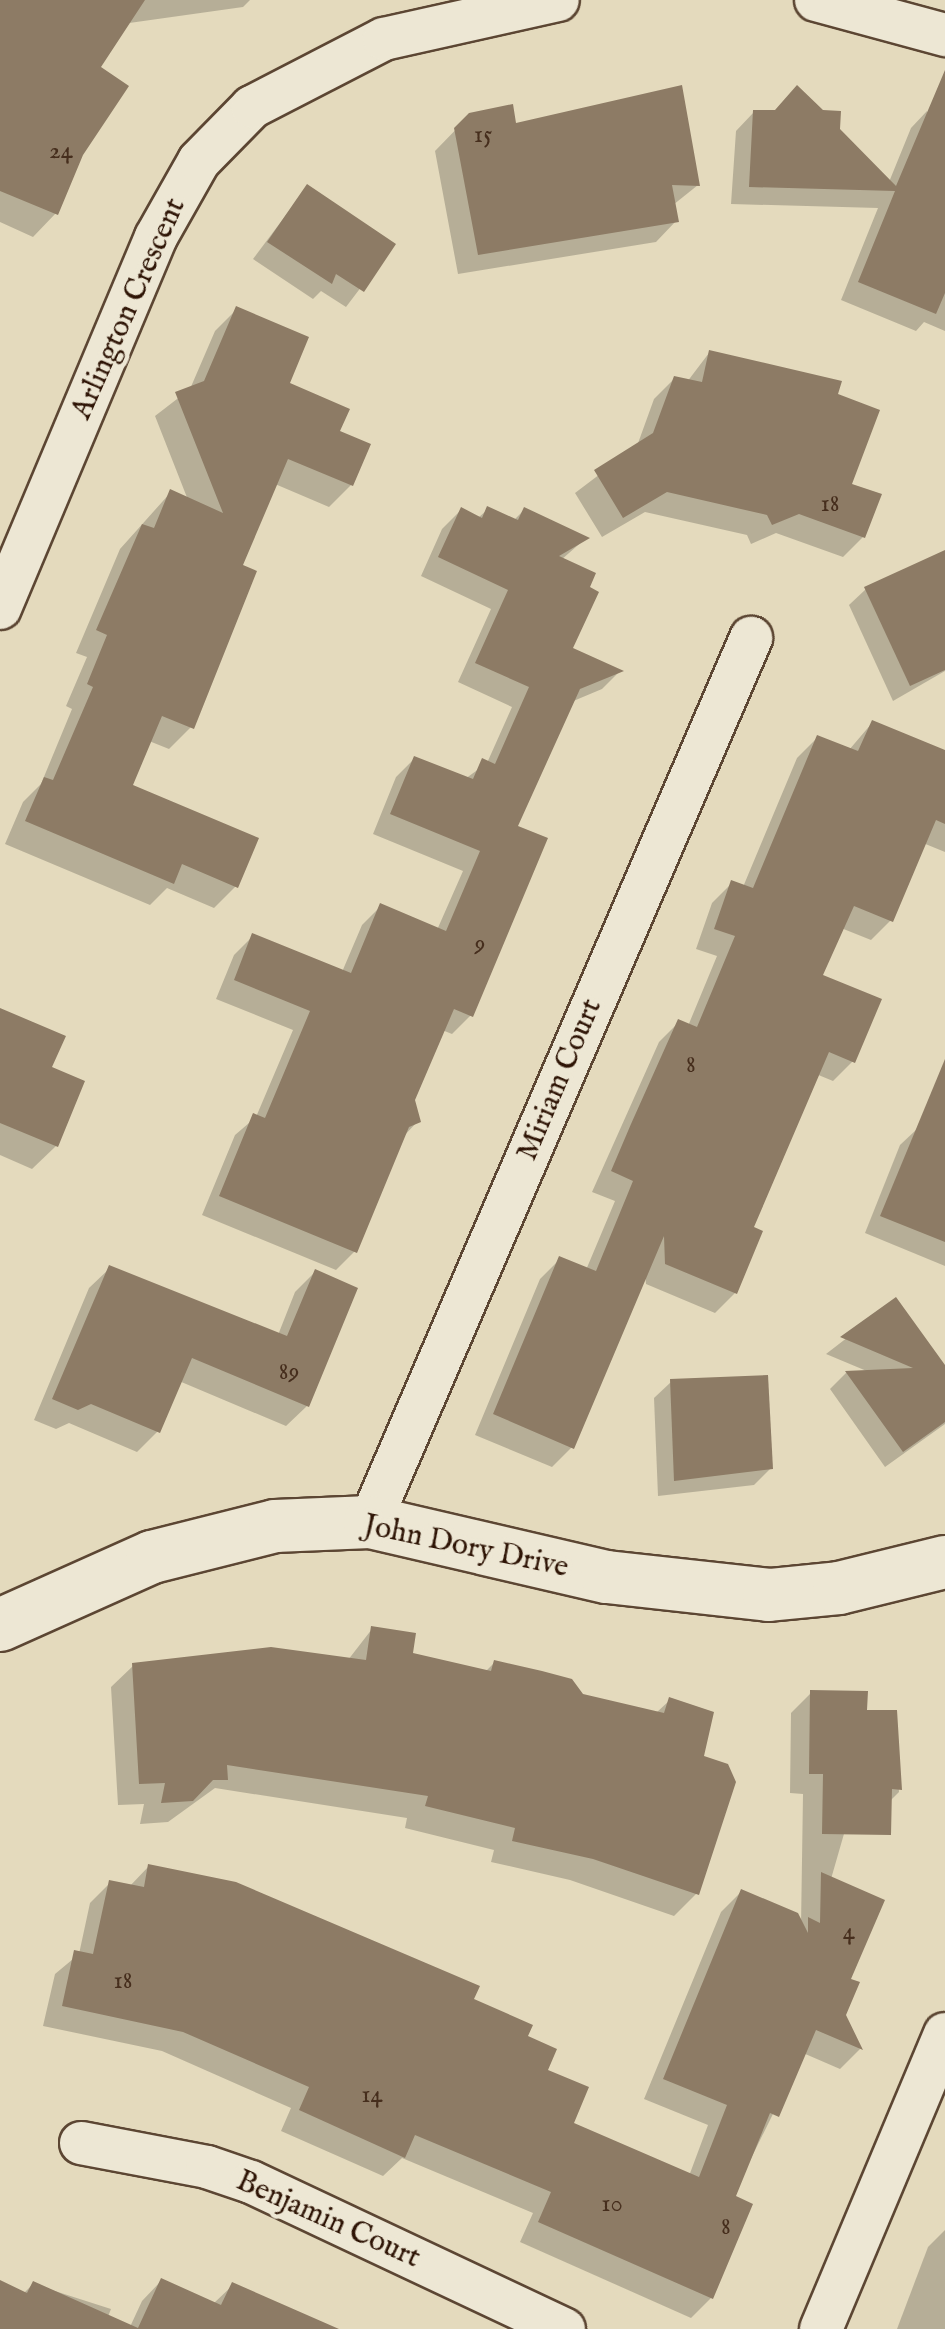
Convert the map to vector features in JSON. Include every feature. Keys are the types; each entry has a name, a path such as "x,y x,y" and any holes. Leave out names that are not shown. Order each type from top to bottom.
{"street":[{"name":"Arlington Crescent","path":"0,608 156,236 199,161 252,106 384,39 426,13 558,0"},
{"path":"816,0 945,35"},
{"name":"Miriam Court","path":"370,1522 751,638"},
{"name":"John Dory Drive","path":"0,1625 152,1558 275,1526 370,1522 607,1577 769,1595 839,1588 945,1562"},
{"path":"821,2329 945,2034"},
{"name":"Benjamin Court","path":"81,2143 207,2167 251,2182 564,2329"}],"building":[{"path":"0,0 145,0 101,67 129,86 83,155 58,215 0,191"},
{"path":"945,70 945,293 936,314 858,282 895,191 749,187 753,110 775,110 797,85 823,110 841,111 840,129 896,186"},
{"path":"682,85 700,186 672,185 679,222 478,255 454,128 469,113 513,104 516,123"},
{"path":"307,184 396,244 364,292 336,274 332,284 267,242"},
{"path":"236,306 309,337 290,383 350,409 340,431 371,444 353,486 288,459 243,565 257,571 194,729 162,716 133,785 259,838 238,888 182,864 174,884 25,821 44,777 53,780 93,687 87,684 107,635 96,630 142,524 154,528 170,489 223,513 175,392 204,381"},
{"path":"709,350 842,381 838,394 880,410 852,484 882,494 865,538 799,514 772,525 767,515 667,492 623,518 594,470 653,433 674,376 702,382"},
{"path":"487,506 518,520 524,507 590,538 559,556 596,573 590,587 599,592 573,648 624,671 580,689 518,826 548,838 473,1017 454,1009 415,1100 421,1122 409,1127 357,1253 219,1196 253,1113 265,1118 310,1011 234,980 252,933 351,973 380,903 446,931 480,851 390,814 414,756 473,779 482,758 495,764 529,687 475,663 508,590 438,557 461,507 482,518"},
{"path":"945,550 945,670 910,686 864,587"},
{"path":"872,720 945,750 945,824 936,820 893,922 854,906 823,975 882,999 855,1063 829,1052 754,1227 763,1231 737,1294 665,1264 664,1236 574,1449 493,1414 559,1256 596,1271 633,1181 611,1171 678,1019 697,1027 735,936 714,929 731,880 753,888 817,735 858,751"},
{"path":"0,1008 66,1036 52,1067 85,1081 58,1147 0,1123"},
{"path":"945,1059 945,1242 880,1216"},
{"path":"109,1265 287,1336 315,1269 358,1288 309,1407 192,1358 160,1433 91,1404 78,1410 52,1399"},
{"path":"896,1297 945,1365 945,1422 903,1452 845,1371 913,1368 840,1337"},
{"path":"768,1375 773,1469 674,1481 670,1379"},
{"path":"371,1626 416,1633 413,1653 491,1671 494,1660 542,1671 572,1679 583,1694 664,1713 669,1697 714,1712 704,1756 728,1764 736,1782 699,1895 593,1859 512,1841 515,1828 425,1806 428,1796 227,1765 228,1780 213,1780 193,1801 161,1803 165,1783 139,1784 132,1663 271,1647 366,1660"},
{"path":"810,1690 868,1691 867,1710 897,1710 902,1790 892,1789 891,1835 822,1834 823,1774 809,1774"},
{"path":"148,1864 236,1882 480,1986 474,1999 533,2025 528,2036 557,2049 548,2070 589,2087 574,2123 699,2177 727,2105 663,2079 741,1889 798,1913 808,1933 808,1917 820,1923 821,1872 885,1900 851,1979 860,1982 846,2015 863,2050 816,2030 779,2117 770,2113 736,2196 753,2204 713,2299 538,2222 551,2192 415,2135 405,2158 299,2110 309,2087 183,2032 62,2006 74,1950 93,1954 109,1880 144,1887"},
{"path":"161,2278 221,2305 232,2282 339,2329 0,2329 0,2280 27,2293 33,2281 138,2328"}]}
